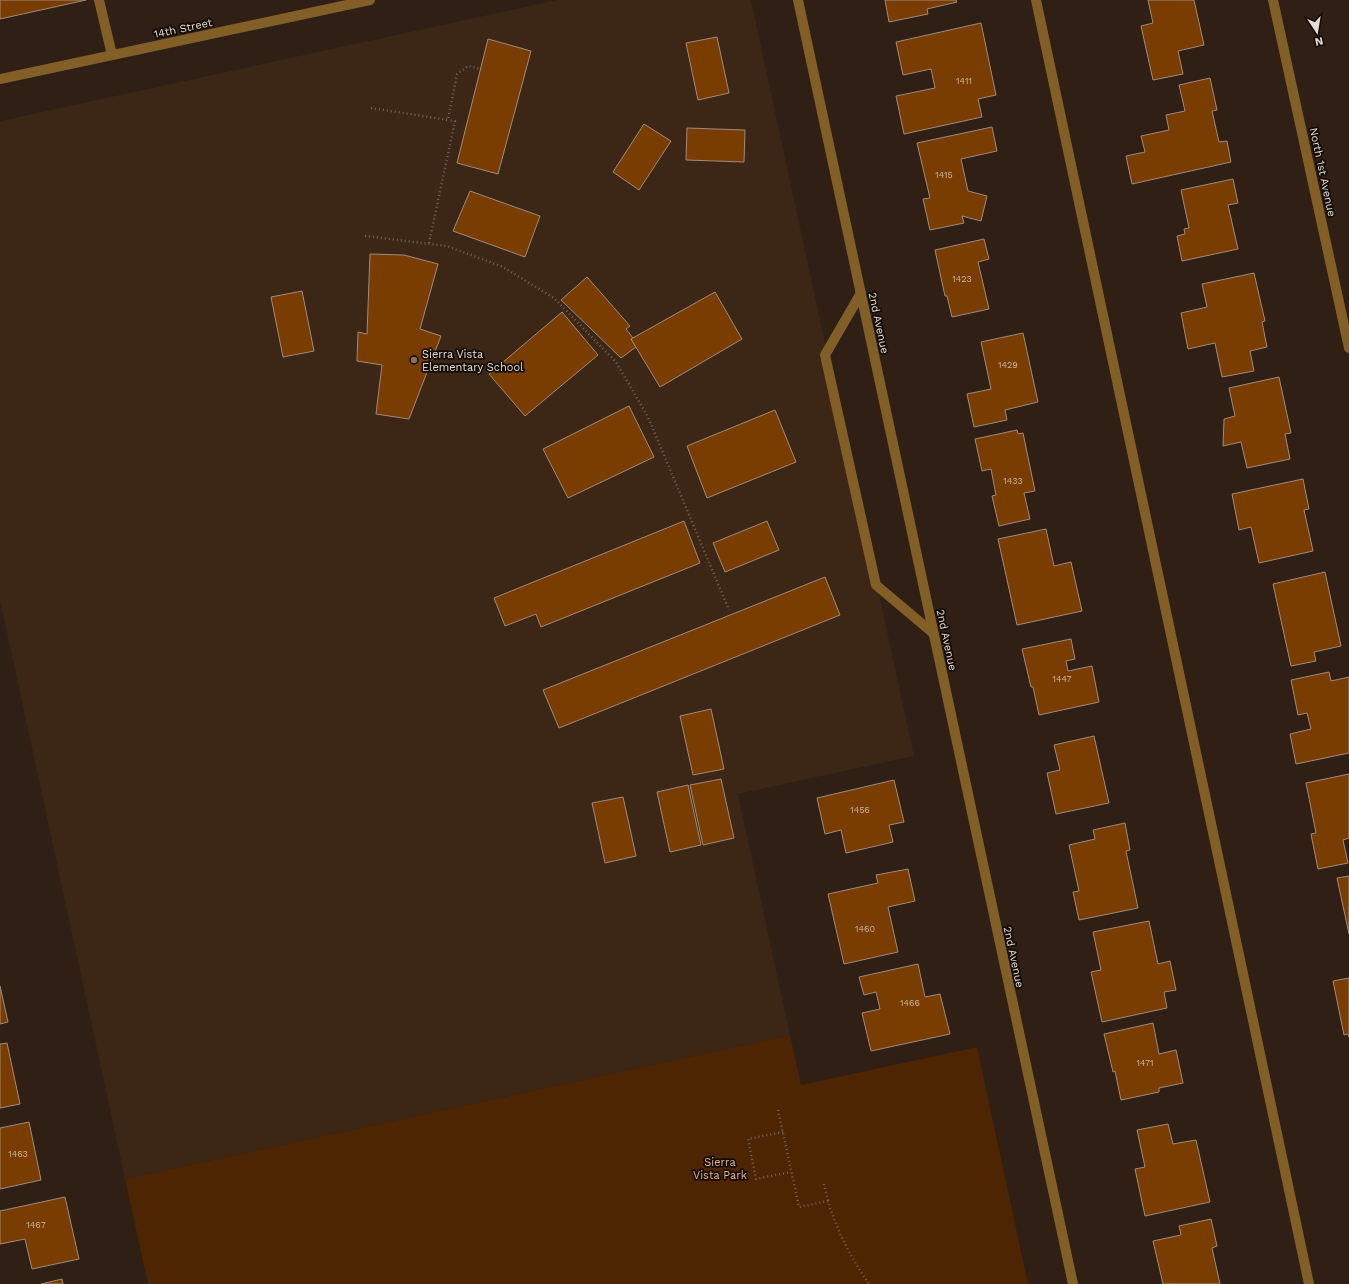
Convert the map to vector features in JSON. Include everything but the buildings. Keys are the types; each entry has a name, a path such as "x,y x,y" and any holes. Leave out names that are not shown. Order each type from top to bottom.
{"street":[{"path":"99,0 112,55"},
{"name":"14th Street","path":"0,79 340,3 370,0"},
{"name":"2nd Avenue","path":"798,0 1073,1284"},
{"path":"1036,0 1308,1284"},
{"name":"North 1st Avenue","path":"1273,0 1349,348"},
{"path":"861,293 825,355 876,585 933,633"}],"path":[{"path":"448,120 456,74 468,66 481,69"},
{"path":"371,108 455,122 429,243"},
{"path":"365,236 447,246 504,266 554,298 616,362 648,416 729,610"},
{"path":"778,1110 799,1207 828,1201"},
{"path":"783,1132 748,1139 756,1179 792,1172"},
{"path":"824,1184 835,1224 869,1284"}],"shaded area":[{"name":"Sierra Vista Elementary School","path":"557,0 751,0 914,756 738,794 790,1035 125,1179 0,600 0,121"}],"green space":[{"name":"Sierra Vista Park","path":"790,1035 801,1085 977,1047 1028,1284 148,1284 125,1179"}],"place":[{"name":"Sierra Vista Elementary School","path":"414,360"}]}
